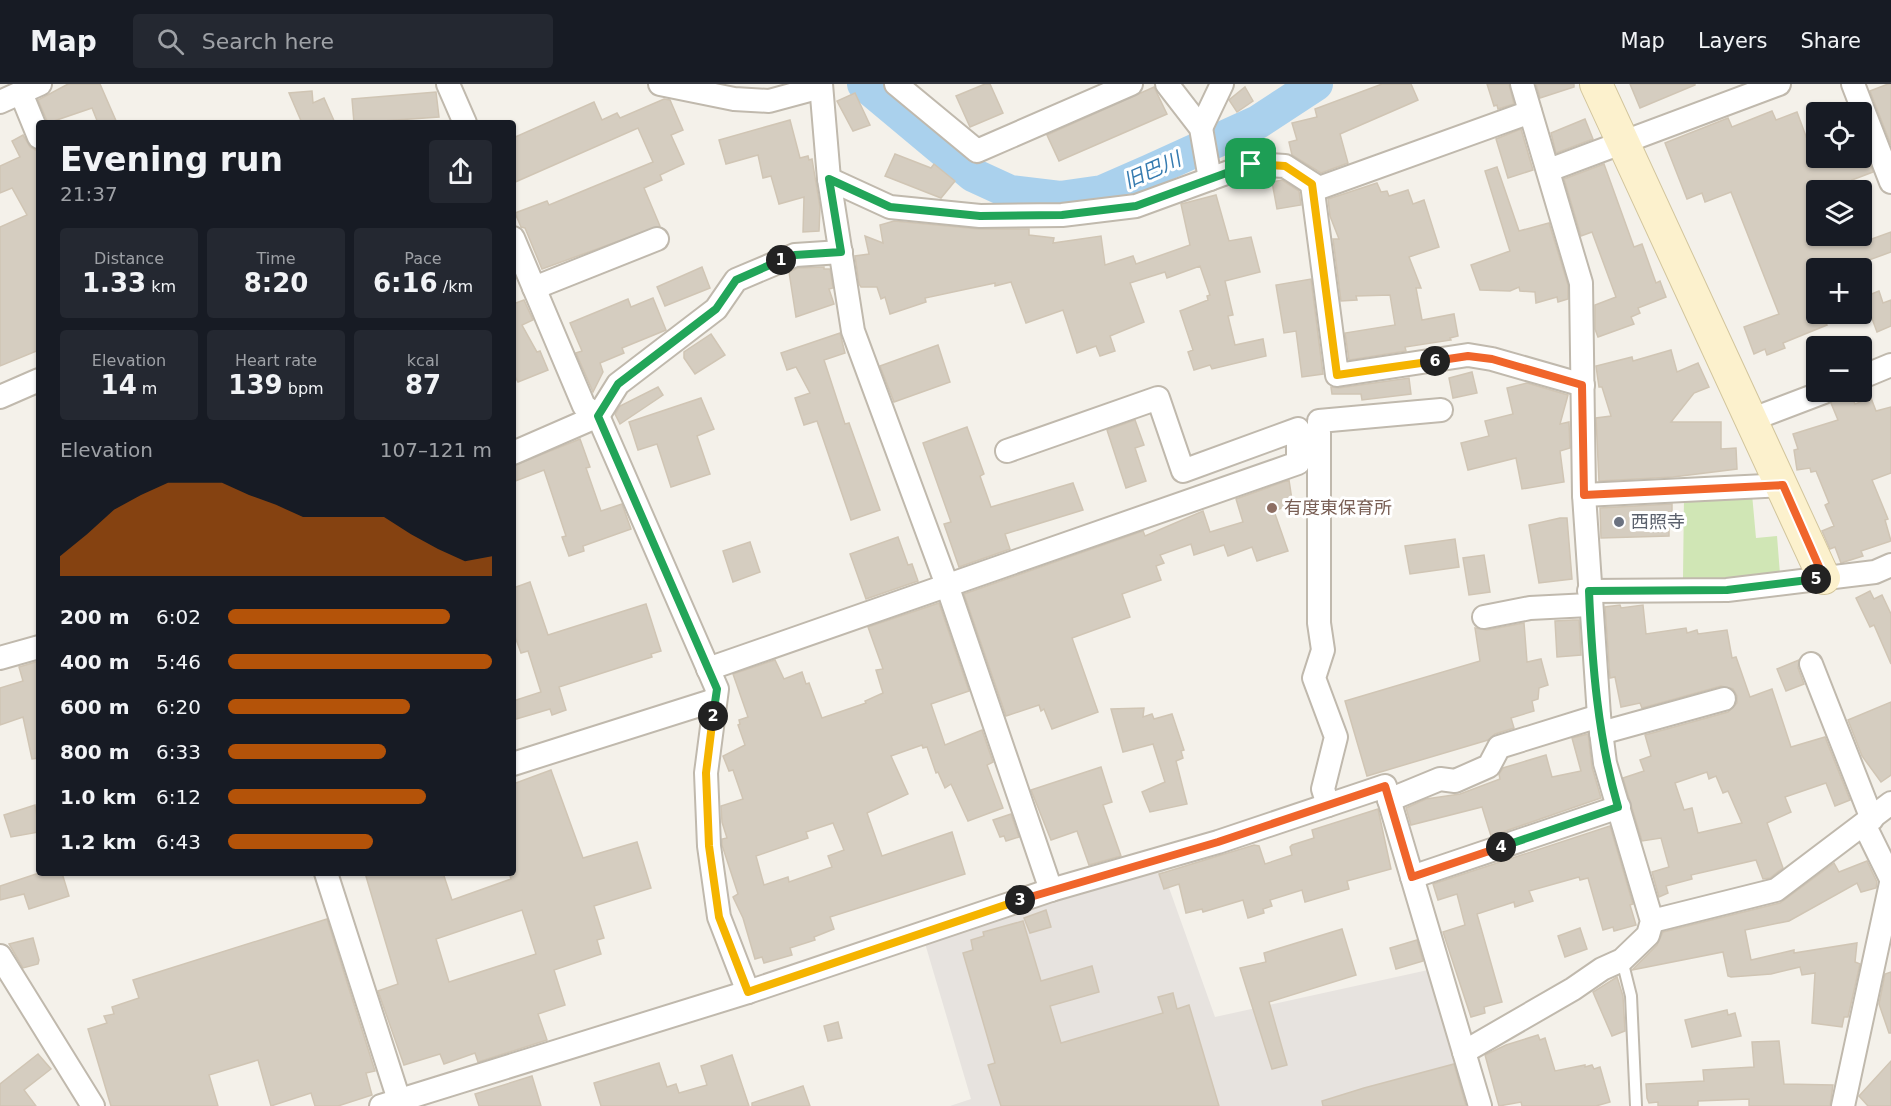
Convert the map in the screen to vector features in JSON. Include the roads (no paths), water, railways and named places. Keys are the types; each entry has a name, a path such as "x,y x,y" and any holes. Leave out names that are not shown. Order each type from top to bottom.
{"street":[{"path":"448,84 464,120"},
{"path":"660,84 734,99 769,101 821,86 829,179 853,331 947,585 1051,890"},
{"path":"896,84 977,151 1131,84"},
{"path":"1167,84 1201,128 1210,178"},
{"path":"1201,128 1222,84"},
{"path":"1464,1052 1573,989 1602,969 1622,960 1648,935 1652,921 1605,763 1600,724 1589,598 1584,495 1581,283 1522,84"},
{"path":"1596,84 1753,419 1824,578"},
{"path":"1549,170 1779,84"},
{"path":"1852,84 1891,182"},
{"path":"17,92 36,131"},
{"path":"829,179 890,207 980,216 1062,215 1136,206 1251,164 1285,166 1319,188 1530,112"},
{"path":"1312,184 1337,375 1468,356 1492,359 1582,385"},
{"path":"534,288 657,239"},
{"path":"516,250 584,406 598,416 717,689 706,773 709,846 719,917 748,992"},
{"path":"516,452 598,416 618,384 716,309 736,280 795,255 841,252"},
{"path":"1872,373 1891,365"},
{"path":"0,397 36,381"},
{"path":"708,669 1298,463 1298,429 1183,471 1158,398 1007,451"},
{"path":"1753,419 1806,399"},
{"path":"1328,805 1323,789 1336,737 1314,678 1323,650 1319,623 1319,421 1441,410"},
{"path":"1584,495 1783,485"},
{"path":"1484,617 1589,598 1727,590 1875,572 1891,566"},
{"path":"0,658 36,648"},
{"path":"1811,664 1891,881 1843,1106"},
{"path":"1389,800 1440,779 1455,781 1489,766 1499,747 1724,699"},
{"path":"516,763 715,700"},
{"path":"327,876 390,1103 748,992 1051,890 1218,842 1385,786 1480,1106"},
{"path":"1652,921 1776,890 1891,803"},
{"path":"1412,877 1618,807"},
{"path":"0,956 93,1106"}],"lane":[{"path":"1622,960 1631,996 1636,1106"}],"waterway":[{"name":"旧巴川","path":"864,84 973,175 1010,192 1060,198 1102,192 1150,171 1258,122 1316,84"}],"place":[{"name":"有度東保育所","path":"1272,508"},
{"name":"西照寺","path":"1619,522"}]}
